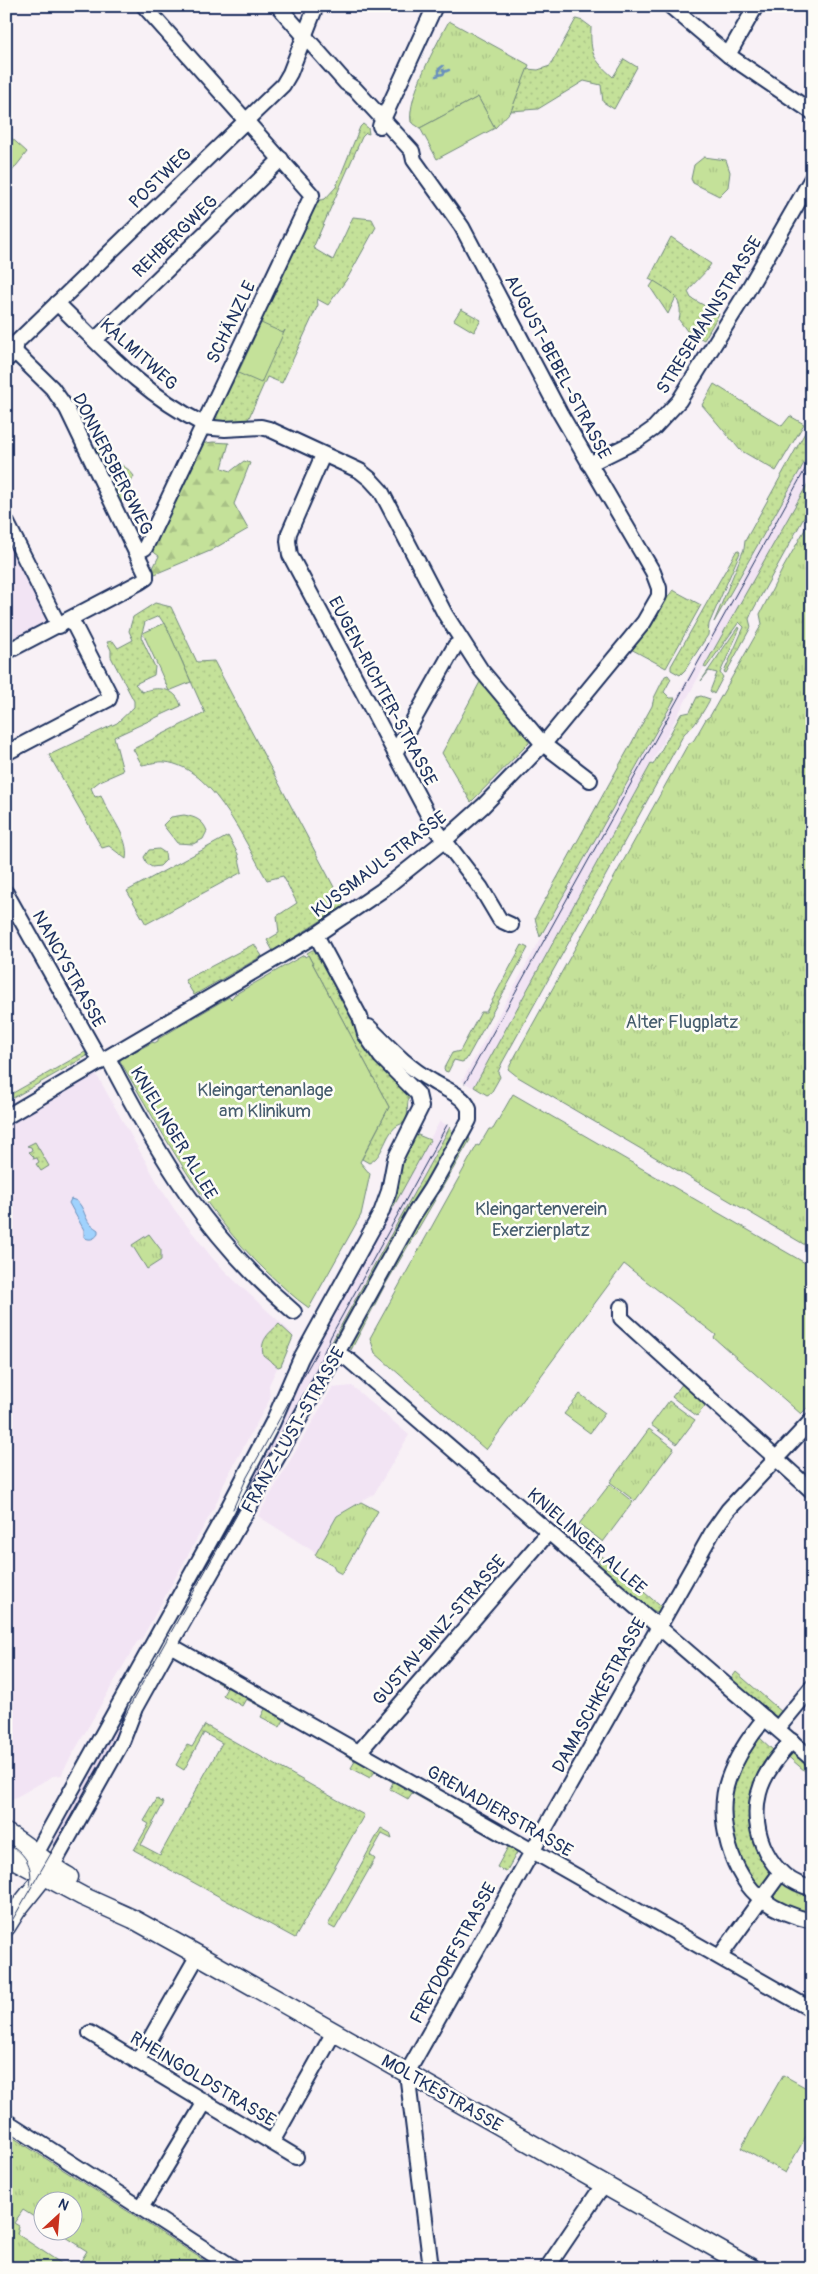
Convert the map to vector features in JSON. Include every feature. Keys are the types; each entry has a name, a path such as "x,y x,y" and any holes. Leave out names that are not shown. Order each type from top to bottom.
{"main road":[{"name":"MOLTKESTRASSE","path":"6,1833 27,1845 41,1866"},
{"name":"MOLTKESTRASSE","path":"6,1855 41,1866 82,1896 133,1919 198,1955 751,2268"},
{"path":"6,1927 41,1866"}],"street":[{"name":"SCHÄNZLE","path":"137,552 145,548 312,199 311,193 144,6"},
{"name":"AUGUST-BEBEL-STRASSE","path":"278,6 381,124 412,151 414,160 462,227 589,464 653,572 659,588 658,596"},
{"name":"POSTWEG","path":"10,356 17,342 288,78 316,6"},
{"path":"381,124 435,6"},
{"path":"670,6 728,55 812,112"},
{"path":"728,55 756,6"},
{"name":"REHBERGWEG","path":"95,340 281,159"},
{"name":"STRESEMANNSTRASSE","path":"589,464 636,441 653,429 679,401 746,293 812,178"},
{"name":"KALMITWEG","path":"58,303 143,387 164,403 202,426"},
{"name":"DONNERSBERGWEG","path":"10,356 52,388 67,409 145,569 146,578 140,582 65,622"},
{"path":"202,426 225,430 264,428 360,471 377,485 461,642 495,688 543,744 590,780"},
{"name":"EUGEN-RICHTER-STRASSE","path":"323,455 289,533 289,551 427,816 481,888 500,920 511,926"},
{"path":"6,521 110,695 109,699 6,752"},
{"name":"KUSSMAULSTRASSE","path":"6,1117 316,935 381,891 445,840 483,806 543,744 644,622 658,596"},
{"path":"6,652 65,622"},
{"path":"395,753 455,646 461,642"},
{"name":"NANCYSTRASSE","path":"6,894 104,1060"},
{"name":"FRANZ-LUST-STRASSE","path":"41,1866 273,1422 301,1358 381,1213 389,1191 396,1159 421,1107 421,1100 415,1091 380,1057 365,1034 360,1017 316,935"},
{"name":"FRANZ-LUST-STRASSE","path":"41,1866 122,1742 135,1708 170,1645 414,1214 431,1188 470,1116 468,1105 459,1096 410,1066 386,1046 360,1017"},
{"name":"KNIELINGER ALLEE","path":"104,1060 191,1202 233,1254 294,1312"},
{"path":"421,1100 433,1094 450,1092"},
{"path":"620,1307 621,1318 812,1491"},
{"name":"KNIELINGER ALLEE","path":"337,1353 349,1360 812,1759"},
{"name":"DAMASCHKESTRASSE","path":"532,1851 720,1520 812,1420"},
{"name":"GUSTAV-BINZ-STRASSE","path":"359,1752 548,1533"},
{"name":"GRENADIERSTRASSE","path":"170,1645 812,2010"},
{"path":"778,1728 812,1687"},
{"path":"765,1718 738,1756 727,1782 722,1806 725,1832 732,1856 745,1880 761,1899 789,1915 812,1921"},
{"path":"792,1741 769,1770 759,1792 756,1812 759,1838 768,1856 781,1872 794,1882 812,1888"},
{"name":"FREYDORFSTRASSE","path":"407,2073 532,1851"},
{"path":"720,1956 781,1872"},
{"path":"137,2062 198,1955"},
{"path":"272,2142 334,2032"},
{"name":"RHEINGOLDSTRASSE","path":"90,2034 296,2156"},
{"path":"407,2073 431,2268"},
{"path":"141,2208 204,2102"},
{"path":"6,2121 234,2268"},
{"path":"547,2268 603,2185"}],"shaded area":[{"path":"812,449 812,476 704,667 474,1087 472,1087 462,1081 705,647 731,600 729,599"},
{"path":"6,534 47,614 44,624 6,642"},
{"path":"94,1070 174,1209 213,1259 293,1334 269,1385 270,1399 226,1479 215,1506 141,1640 137,1642 62,1775 53,1776 6,1803 6,1123"},
{"path":"440,1121 450,1127 327,1351 320,1368 322,1370 60,1848 48,1841 101,1747 104,1748 294,1381"},
{"path":"352,1386 409,1435 374,1494 337,1515 316,1553 258,1516 332,1388"}],"green space":[{"path":"576,19 583,21 591,27 591,44 594,55 613,77 624,59 637,67 614,109 603,102 601,85 584,81 538,109 511,111 527,69 538,70 550,66"},
{"path":"449,21 529,65 511,111 495,128 478,97 420,128 411,122 413,99 418,85"},
{"path":"478,97 495,128 437,159 420,128"},
{"path":"363,124 368,128 369,134 366,133 362,137 313,248 333,260 353,217 372,219 376,227 347,279 328,305 317,299 318,305 282,383 267,377 247,422 217,424 211,420 316,201 325,199 336,187 360,127"},
{"path":"6,135 27,152 6,179"},
{"path":"704,157 726,160 730,172 728,187 719,196 693,183 691,179 694,165"},
{"path":"671,237 711,264 688,292 691,298 719,314 704,340 687,331 679,320 679,305 673,295 649,279"},
{"path":"654,281 676,297 668,314 650,287"},
{"path":"461,309 481,320 474,332 454,320"},
{"path":"261,323 283,333 285,330 261,383 238,373"},
{"path":"714,384 782,426 790,416 804,424 776,471 740,450 702,405"},
{"path":"812,420 812,449 714,622 744,549 745,541"},
{"path":"213,442 229,443 222,468 231,471 244,461 250,463 234,504 248,529 210,551 155,574 152,570 159,556 147,547 199,444"},
{"path":"92,445 129,470 134,476 119,506"},
{"path":"812,476 812,503 752,612 749,619 751,627 726,673 724,672 744,627 739,622 706,668 704,667"},
{"name":"Alter Flugplatz","path":"812,517 812,1249 518,1077 508,1069 687,746 694,740 706,719 710,716 762,624 760,614"},
{"path":"737,550 740,552 739,555 709,624 708,635 680,675 671,670 671,666"},
{"path":"673,590 701,605 666,668 629,648"},
{"path":"155,603 171,607 197,662 214,661 344,906 273,951 267,940 279,933 277,916 297,903 283,876 267,880 226,809 198,777 182,767 165,762 142,765 133,749 205,713 168,630 159,616 145,622 141,637 155,667 154,675 135,684 142,692 160,689 170,692 179,700 181,706 114,737 123,771 100,781 91,788 95,797 101,795 122,834 125,843 126,859 109,846 102,848 49,755 117,723 134,707 134,701 111,657 111,650 107,642 113,641 118,648 133,640 129,631 133,617"},
{"path":"165,623 191,682 169,691 143,633"},
{"path":"738,627 740,628 720,673 723,677 714,694 710,691 717,673 709,671 701,681"},
{"path":"668,675 671,679 664,692 670,698 675,698 540,937 535,918 652,706 665,676"},
{"path":"480,682 529,737 529,743 471,802 442,753"},
{"path":"701,696 710,699 695,724 684,734 502,1063 498,1072 500,1077 491,1093 487,1095 474,1087 651,764 653,765 681,714 690,712 697,697"},
{"path":"184,815 195,818 203,824 207,831 203,839 193,844 177,843 163,825 171,817"},
{"path":"228,836 238,854 242,872 146,924 127,891"},
{"path":"159,849 165,853 166,860 160,866 152,867 147,864 144,857 149,850"},
{"path":"254,944 262,956 194,995 185,980"},
{"path":"522,945 528,948 466,1060 462,1062 454,1060 448,1072 445,1071 444,1068 452,1053 460,1051 481,1012 486,1012"},
{"path":"317,950 374,1057 392,1080 410,1096 405,1123 393,1129 379,1154 369,1163 362,1159 389,1107 307,953"},
{"name":"Kleingartenanlage am Klinikum","path":"304,955 305,957 308,955 389,1107 360,1162 370,1174 361,1215 309,1308 266,1271 243,1248 223,1223 186,1171 120,1061 158,1041 158,1039 229,997 231,999 234,995"},
{"path":"85,1052 87,1056 6,1102 6,1097"},
{"name":"Kleingartenverein Exerzierplatz","path":"513,1094 812,1267 812,1403 801,1414 714,1338 716,1335 624,1264 486,1450 375,1353 370,1338 477,1145 479,1146 489,1129 493,1129"},
{"path":"450,1127 453,1134 452,1140 322,1370 320,1369 327,1351"},
{"path":"418,1135 430,1140 346,1293 410,1136"},
{"path":"468,1135 470,1140 384,1287 351,1350 350,1339 358,1321 363,1321 421,1217 420,1214"},
{"path":"35,1142 49,1166 41,1171 36,1164 39,1162 37,1158 33,1159 34,1157 29,1152 32,1150 31,1147 27,1146"},
{"path":"149,1234 161,1250 161,1260 147,1269 132,1245"},
{"path":"279,1324 293,1337 281,1366 278,1367 263,1355 262,1350 264,1341"},
{"path":"683,1383 685,1386 687,1384 708,1402 697,1416 672,1397"},
{"path":"580,1394 605,1413 590,1433 564,1414"},
{"path":"669,1401 695,1420 677,1444 651,1425"},
{"path":"649,1429 674,1448 635,1501 610,1482"},
{"path":"610,1484 633,1502 603,1542 579,1524"},
{"path":"361,1502 378,1511 342,1574 336,1571 333,1565 315,1555 337,1516"},
{"path":"602,1556 666,1611 660,1613 652,1610 599,1566"},
{"path":"736,1672 783,1713 782,1715 777,1717 772,1714 731,1679"},
{"path":"221,1679 296,1723 295,1726 284,1720 280,1727 261,1717 265,1709 246,1699 242,1706 223,1695 227,1688 216,1682"},
{"path":"205,1725 364,1815 295,1938 134,1850 149,1824 144,1821 157,1799 164,1803 141,1845 160,1855 222,1743 204,1733 184,1770 176,1765 187,1745 192,1747"},
{"path":"759,1737 775,1752 753,1796 775,1872 761,1893 742,1862 735,1846 729,1811 730,1794 735,1776 746,1753"},
{"path":"345,1751 519,1849 506,1872 497,1867 508,1847 412,1793 408,1799 390,1789 393,1782 375,1772 370,1778 351,1768 355,1761 344,1754"},
{"path":"795,1751 812,1766 812,1777 785,1754"},
{"path":"381,1828 390,1833 392,1839 382,1834 370,1855 375,1859 335,1929 328,1925"},
{"path":"778,1878 812,1893 812,1913 797,1911 768,1896"},
{"path":"783,2075 812,2091 812,2126 785,2173 741,2148"},
{"path":"6,2133 216,2268 6,2268"}],"water":[{"path":"71,1199 81,1206 88,1222 98,1230 97,1236 94,1238 88,1239 84,1237 84,1230 69,1203"}],"waterway":[{"path":"436,76 439,75 439,69 443,66"},
{"path":"439,75 445,72 443,70"},
{"path":"444,72 449,70"}],"tram line":[{"path":"465,1083 812,457"},
{"path":"6,1931 94,1779 134,1698 308,1388 331,1336 447,1125"},
{"path":"233,1509 247,1477 318,1350"},
{"path":"6,1842 18,1850 29,1865 30,1886"}]}
